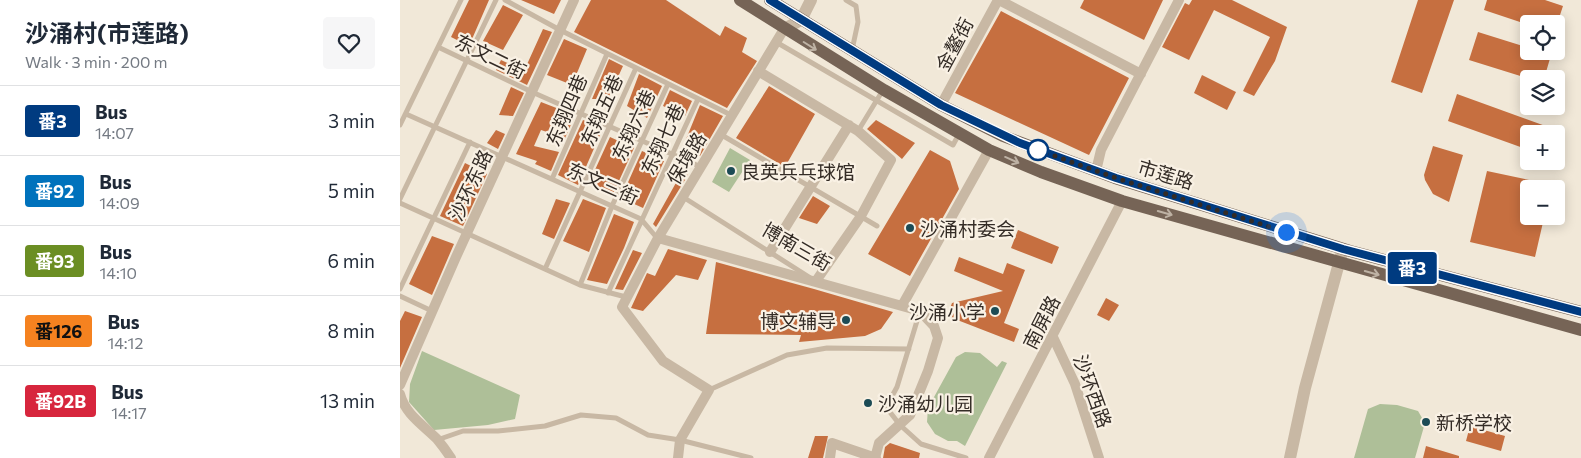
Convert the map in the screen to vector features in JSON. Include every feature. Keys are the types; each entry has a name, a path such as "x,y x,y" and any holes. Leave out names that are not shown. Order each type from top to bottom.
{"main road":[{"name":"市莲路","path":"740,0 884,90 989,150 1040,172 1122,201 1581,330"},
{"name":"市莲路","path":"770,0 941,105 1003,136 1096,171 1343,249 1581,312"}],"street":[{"name":"沙环东路","path":"400,385 466,234 574,0"},
{"path":"784,28 801,20 811,0"},
{"path":"999,0 1141,74"},
{"name":"金鳌街","path":"941,105 999,0"},
{"path":"1096,171 1101,150 1179,0"},
{"name":"保境路","path":"624,302 658,238 784,28"},
{"path":"758,71 858,131"},
{"path":"902,304 989,150"},
{"name":"南屏路","path":"989,458 1122,201"},
{"path":"658,238 816,281"},
{"path":"1290,458 1305,388 1343,249"},
{"name":"博南三街","path":"816,281 902,304 920,311"},
{"path":"624,302 663,361 708,390 680,440 678,458"},
{"path":"830,458 832,443 875,458 879,443 910,415 928,372 938,338 934,326 920,311"},
{"name":"沙环西路","path":"1053,337 1076,384 1099,458"},
{"path":"400,394 402,403 418,423 437,440 451,458"}],"lane":[{"path":"400,125 461,0"},
{"path":"400,199 496,0"},
{"path":"505,0 560,30 732,116"},
{"path":"846,0 856,6 858,22 852,50"},
{"path":"776,42 953,145 959,133"},
{"name":"东文二街","path":"438,47 532,92 701,167"},
{"name":"东翔四巷","path":"552,179 607,54"},
{"name":"东翔五巷","path":"545,270 636,68"},
{"path":"758,71 858,131 891,160 861,216 816,281"},
{"name":"东翔六巷","path":"580,285 612,206 668,84"},
{"path":"858,131 884,90"},
{"name":"东翔七巷","path":"608,292 698,99"},
{"name":"东文三街","path":"406,114 641,219 658,238"},
{"path":"770,252 848,125"},
{"path":"720,134 877,226"},
{"path":"400,288 470,142"},
{"name":"博南三街","path":"683,197 816,281"},
{"path":"400,204 580,285 608,292 624,302"},
{"path":"400,296 432,311"},
{"path":"920,311 897,387 886,408 900,425 921,444 966,458"},
{"path":"708,390 787,355 827,348 909,349"},
{"path":"437,440 463,431 545,426 582,415 616,418 648,436 680,440 751,458"}],"green space":[{"name":"良英兵乓球馆","path":"730,148 750,160 729,192 712,182"},
{"path":"422,351 520,395 515,419 488,425 434,430 409,402 410,384"},
{"path":"965,352 980,353 997,367 1002,361 1007,363 965,446 957,441 948,441 935,434 927,422 928,408 956,357"},
{"path":"1380,404 1397,405 1418,411 1425,423 1415,458 1354,458 1368,409"}],"building":[{"path":"469,0 489,0 469,46 451,37"},
{"path":"521,0 561,0 554,14"},
{"path":"591,0 666,0 720,36 725,26 747,38 742,52 757,61 727,108 574,32"},
{"path":"1084,0 1163,0 1144,40 1080,8"},
{"path":"1192,0 1232,0 1287,27 1275,61 1254,96 1243,91 1270,37 1214,10 1189,60 1162,47 1185,3 1189,5"},
{"path":"1418,0 1454,0 1422,93 1391,82"},
{"path":"1487,0 1545,0 1563,6 1560,15 1520,15 1520,22 1484,10"},
{"path":"503,5 523,15 503,50 483,41"},
{"path":"1001,11 1129,78 1089,155 955,93"},
{"path":"543,29 552,32 527,85 496,70 501,60 524,71"},
{"path":"1478,32 1520,45 1520,60 1550,60 1547,70 1520,70 1520,76 1469,60"},
{"path":"564,39 587,49 572,85 547,75"},
{"path":"609,59 623,66 608,99 592,99"},
{"path":"639,74 662,86 647,118 627,106"},
{"path":"1202,75 1236,92 1227,110 1194,93"},
{"path":"769,86 815,114 785,167 736,138"},
{"path":"511,87 524,93 513,116 499,115"},
{"path":"670,90 692,101 685,116 663,106"},
{"path":"1457,94 1543,125 1520,125 1520,147 1448,121"},
{"path":"541,102 559,109 574,118 565,138 541,130 534,146 559,152 551,171 535,164 537,161 516,154"},
{"path":"700,105 723,116 700,156 682,149"},
{"path":"583,120 603,128 578,185 558,175"},
{"path":"876,120 915,143 902,159 867,129"},
{"path":"496,130 505,134 498,149 487,143"},
{"path":"610,137 634,148 613,194 589,183"},
{"path":"1433,146 1463,155 1449,202 1433,194 1425,180 1424,175"},
{"name":"沙涌村委会","path":"930,150 950,161 959,189 910,276 868,254"},
{"path":"642,151 664,161 643,208 621,198"},
{"path":"465,163 487,174 463,226 440,216"},
{"path":"1487,171 1529,180 1520,180 1520,225 1542,225 1535,257 1470,242"},
{"path":"682,172 688,175 656,227 653,224"},
{"path":"813,196 830,206 817,224 799,218"},
{"path":"556,199 570,203 554,239 542,234"},
{"path":"583,199 606,208 589,252 563,241"},
{"path":"614,214 634,222 624,248 607,284 587,280"},
{"path":"1018,230 1059,247 1052,264 1011,248"},
{"path":"432,236 454,244 432,295 409,284"},
{"path":"668,249 707,260 698,280 676,275 643,311 631,308 647,273 655,276"},
{"path":"633,250 642,253 623,290 615,289"},
{"path":"959,257 1003,274 1007,263 1025,270 1004,323 1019,329 1014,342 947,316 952,303 1003,291 954,271"},
{"path":"716,262 893,312 881,329 865,336 799,342 801,335 706,334"},
{"path":"1106,298 1119,305 1109,321 1097,315"},
{"path":"405,311 422,317 400,368 400,321"},
{"path":"1470,426 1505,436 1501,451 1466,441"},
{"path":"815,436 828,436 823,458 808,458"},
{"path":"890,443 920,453 919,458 883,458 885,447"},
{"path":"1426,446 1459,456 1459,458 1423,458"}],"bus line":[{"name":"番3","path":"770,0 941,105 979,125 1020,143 1116,178 1343,249 1581,312"}],"place":[{"name":"良英兵乓球馆","path":"731,171"},
{"name":"沙涌村委会","path":"910,228"},
{"name":"沙涌小学","path":"995,311"},
{"name":"博文辅导","path":"846,320"},
{"name":"沙涌幼儿园","path":"868,403"},
{"name":"新桥学校","path":"1426,422"}],"route":[{"path":"1038,150 1116,178 1286,232"}]}
